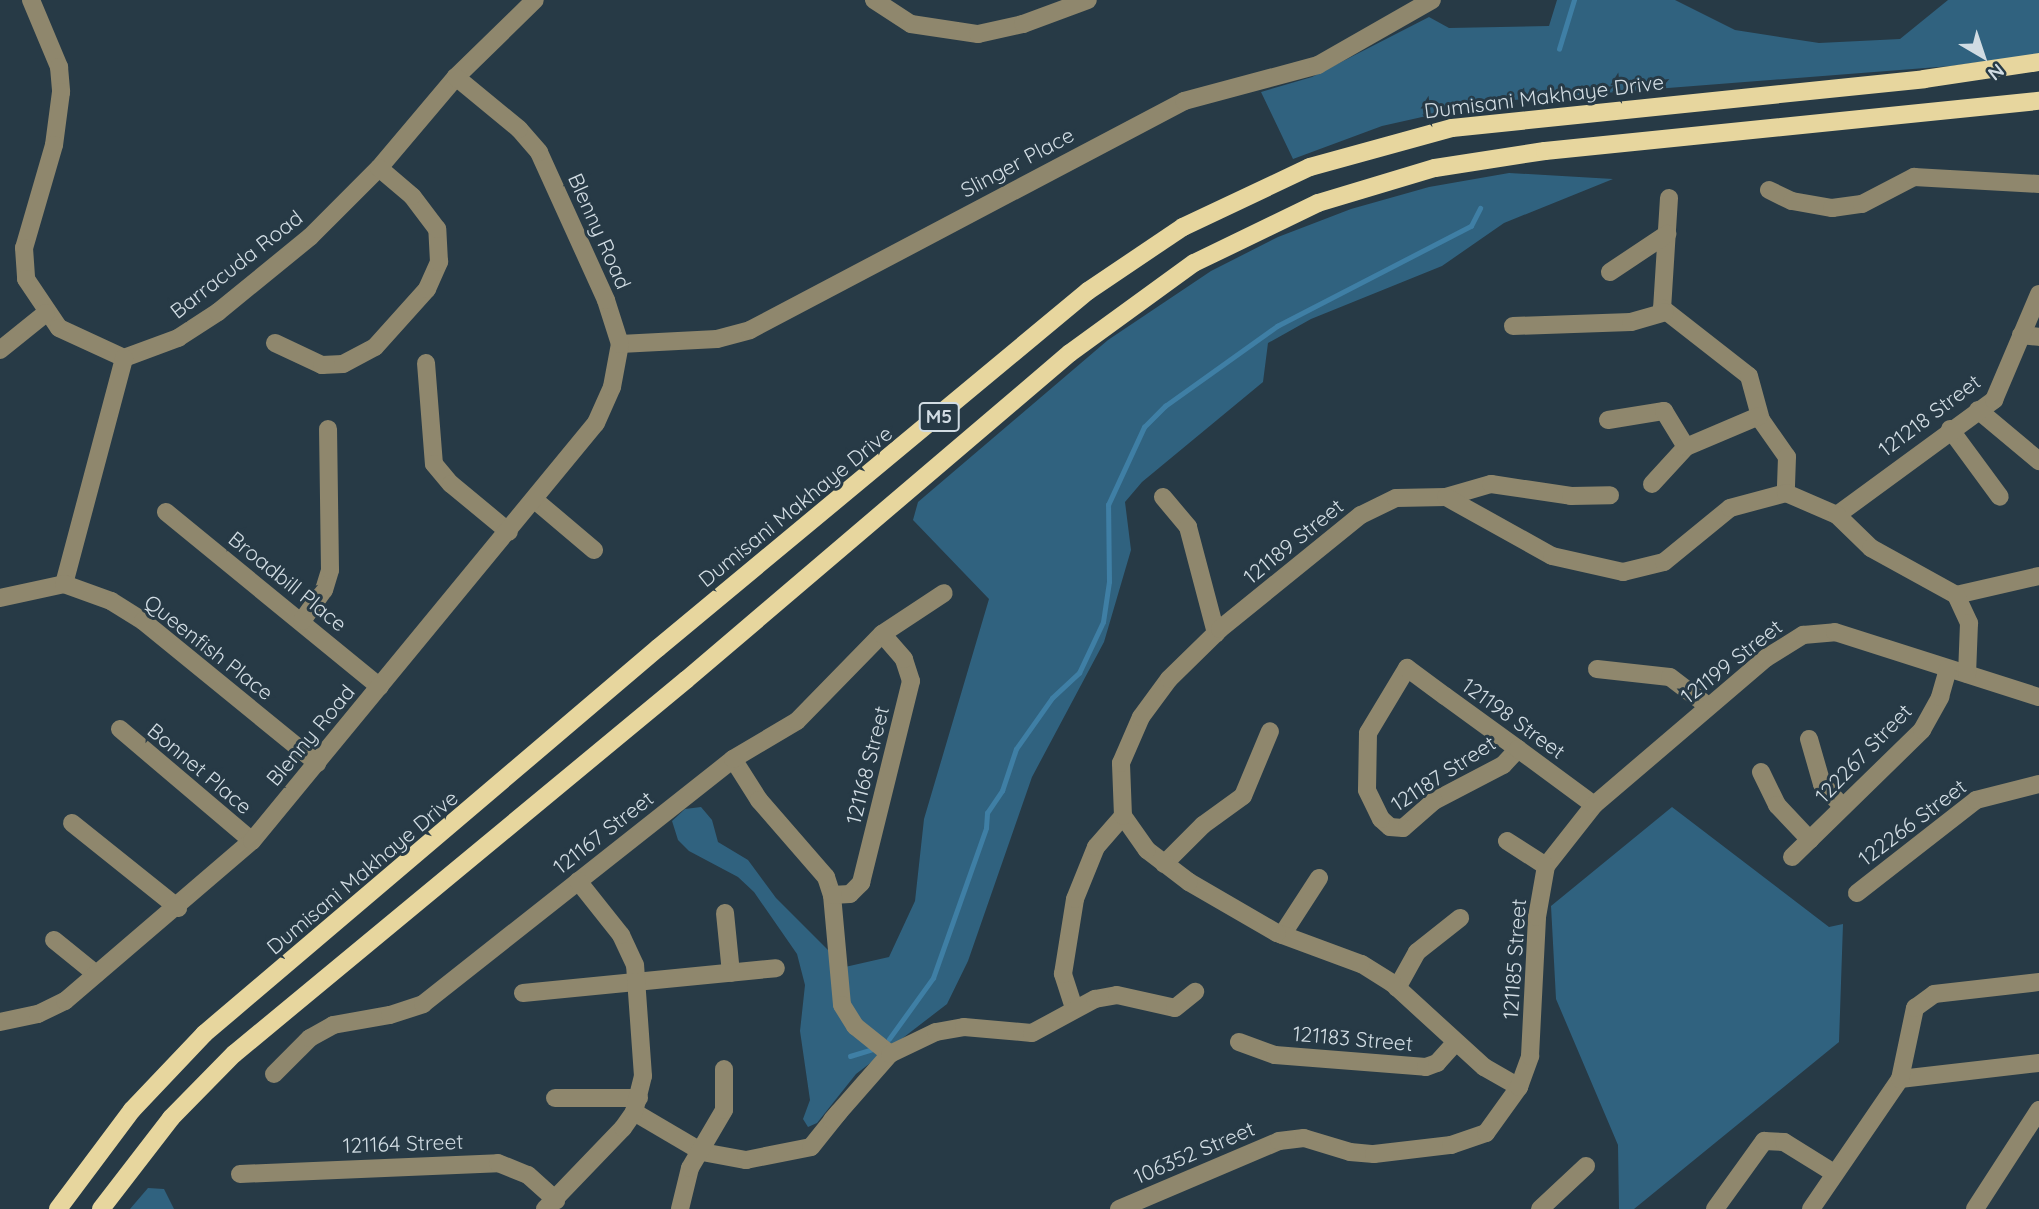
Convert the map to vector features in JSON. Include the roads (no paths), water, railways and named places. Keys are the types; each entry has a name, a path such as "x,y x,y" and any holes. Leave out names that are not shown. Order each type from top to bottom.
{"main road":[{"name":"Dumisani Makhaye Drive","path":"58,1209 132,1110 204,1034 658,648 1088,291 1183,227 1310,167 1452,128 1924,79 2039,62"},
{"name":"M5","path":"101,1209 171,1118 234,1054 686,680 1070,354 1194,263 1318,203 1435,168 1545,151 2039,101"}],"street":[{"path":"0,598 64,584 124,358 80,341 46,313 26,279 24,248 54,145 61,92 59,67 31,0"},
{"name":"Barracuda Road","path":"124,358 177,338 218,312 310,237 379,168 456,77 535,0"},
{"path":"874,0 911,24 978,34 1023,24 1088,0"},
{"name":"Slinger Place","path":"620,344 717,339 750,330 1184,101 1318,65 1432,0"},
{"name":"Blenny Road","path":"0,1022 38,1014 65,1001 178,908 252,841 536,501 596,424 612,387 620,344 576,227 539,152 519,129 456,77"},
{"path":"275,342 322,365 344,364 375,347 427,289 439,262 437,229 412,196 379,168"},
{"path":"1769,190 1792,201 1832,208 1862,204 1914,177 2039,184"},
{"path":"1669,198 1661,280 1665,312 1745,371 1755,389 1759,416 1787,457 1786,493"},
{"path":"1610,272 1667,234"},
{"name":"121218 Street","path":"1837,515 1950,429 1994,400 2030,336 2039,294"},
{"path":"1513,326 1631,322 1665,312"},
{"path":"0,350 46,313"},
{"path":"426,363 434,464 451,484 509,532"},
{"path":"1978,410 2039,461"},
{"path":"1608,420 1664,411 1686,447"},
{"path":"1652,484 1686,447 1759,416"},
{"path":"302,621 324,590 330,570 328,429"},
{"path":"1950,429 2000,497"},
{"path":"1447,497 1482,485 1571,496 1609,495"},
{"path":"1447,497 1552,556 1623,572 1664,562 1730,508 1786,493 1837,515 1871,548 1956,595 1969,623 1967,674"},
{"path":"1163,497 1188,527 1216,633"},
{"name":"121189 Street","path":"1122,816 1121,763 1133,732 1169,679 1216,633 1378,505 1396,498 1447,497"},
{"path":"536,501 594,550"},
{"name":"Broadbill Place","path":"166,512 380,687"},
{"path":"1956,595 2039,576"},
{"name":"Queenfish Place","path":"64,584 111,601 143,621 317,763"},
{"name":"121167 Street","path":"274,1074 310,1038 333,1025 390,1015 423,1004 733,759 809,710 882,634 944,593"},
{"name":"121199 Street","path":"1546,866 1594,805 1708,706 1790,640 1819,632 1835,632 2039,697"},
{"name":"121168 Street","path":"832,895 850,894 862,883 911,681 904,659 882,634"},
{"name":"121198 Street","path":"1390,827 1373,806 1364,757 1374,718 1406,668 1594,805"},
{"name":"122267 Street","path":"1792,857 1922,730 1940,697 1948,668"},
{"path":"1597,669 1670,677 1708,706"},
{"name":"Bonnet Place","path":"120,729 252,841"},
{"path":"1164,864 1203,825 1242,796 1270,731"},
{"path":"1809,740 1822,784 1843,807"},
{"name":"121187 Street","path":"1390,827 1407,827 1434,801 1503,765 1518,749"},
{"path":"733,759 759,800 817,864 832,895 842,1005 855,1026 890,1054"},
{"path":"1761,772 1777,805 1810,840"},
{"name":"122266 Street","path":"1857,892 1976,800 2039,784"},
{"path":"1074,1008 1063,974 1075,899 1096,847 1122,816 1147,850 1164,864 1282,935 1361,964 1396,988 1483,1067 1519,1087"},
{"path":"72,823 178,908"},
{"path":"1507,841 1546,866"},
{"name":"121185 Street","path":"1530,1056 1537,917 1546,866"},
{"path":"1282,935 1319,878"},
{"path":"551,1205 637,1105 643,1076 639,982 621,935 578,881"},
{"path":"724,913 731,973"},
{"path":"1396,988 1423,946 1460,918"},
{"path":"54,940 96,974"},
{"path":"523,993 776,968"},
{"path":"1811,1209 1900,1079 1912,1016 1923,1000 1934,993 2039,982"},
{"path":"832,1120 890,1054 955,1027 1019,1034 1043,1030 1074,1008 1117,995 1179,1008 1195,992"},
{"name":"121183 Street","path":"1239,1042 1275,1055 1426,1067 1437,1063 1455,1043"},
{"name":"106352 Street","path":"1119,1209 1279,1141 1304,1138 1350,1152 1374,1154 1470,1140 1494,1125 1519,1087 1530,1056"},
{"path":"1900,1079 2039,1063"},
{"path":"680,1209 690,1168 702,1152 723,1110 724,1069"},
{"path":"555,1098 637,1105 702,1152 746,1160 811,1147 846,1104"},
{"path":"1975,1209 2039,1110"},
{"path":"1715,1209 1764,1141 1784,1142 1834,1173"},
{"name":"121164 Street","path":"240,1174 498,1163 528,1175 551,1205"},
{"path":"1540,1209 1586,1166"}],"waterway":[{"path":"1559,49 1574,0"},
{"path":"889,1039 933,978 986,828 987,813 1002,791 1016,749 1052,698 1079,673 1103,622 1109,582 1108,505 1144,427 1165,406 1277,326 1471,226 1480,208"},
{"path":"850,1056 873,1049"}]}
